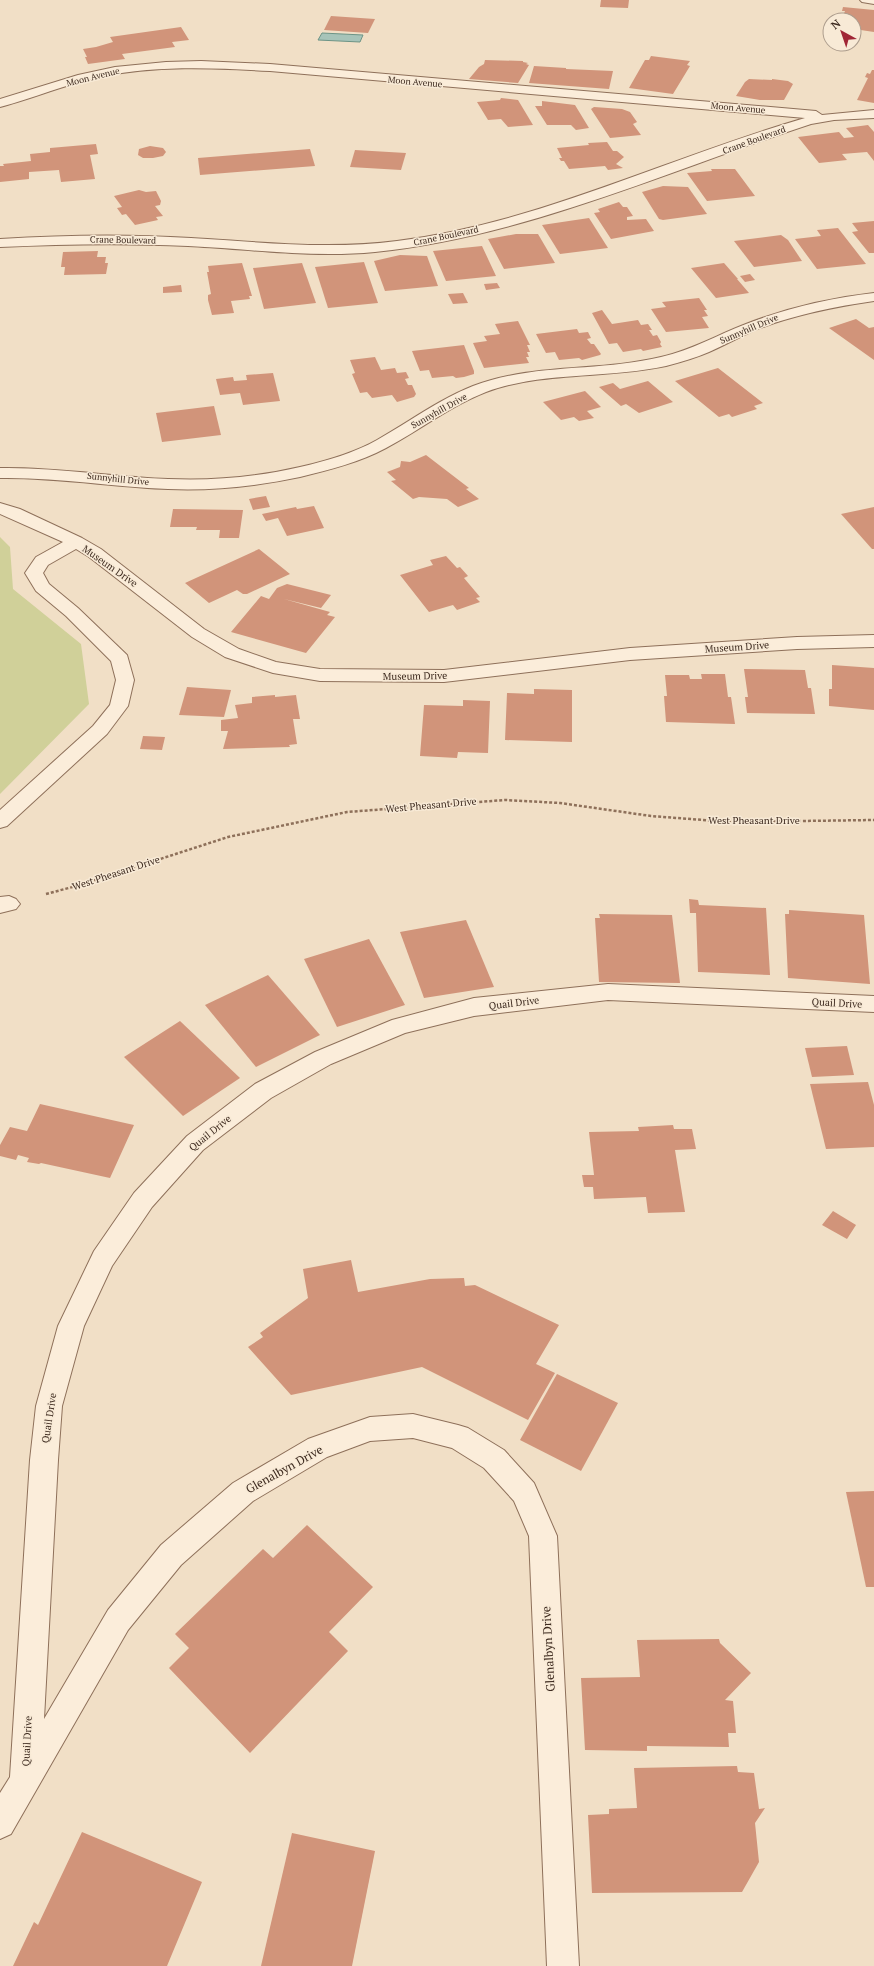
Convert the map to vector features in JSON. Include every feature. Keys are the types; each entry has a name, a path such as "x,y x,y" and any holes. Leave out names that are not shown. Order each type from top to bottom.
{"street":[{"path":"866,0 874,1"},
{"name":"Moon Avenue","path":"0,103 100,74 137,67 197,65 270,67 407,81 834,116"},
{"name":"Crane Boulevard","path":"0,243 115,239 191,242 302,251 351,250 398,246 443,238 595,197 796,125 834,116 874,114"},
{"name":"Sunnyhill Drive","path":"0,473 76,475 152,483 206,484 259,480 300,472 340,461 379,445 455,401 475,391 504,381 542,374 610,370 655,364 696,352 747,328 788,313 829,303 874,297"},
{"name":"Museum Drive","path":"0,508 76,542 118,570 198,633 232,653 274,667 320,675 444,676 630,654 797,643 874,641"},
{"path":"0,821 100,730 119,706 125,680 120,659 72,612 42,587 34,573 42,561 76,542"},
{"name":"Quail Drive","path":"25,1778 44,1460 49,1406 71,1326 103,1259 143,1200 195,1143 264,1091 323,1058 400,1026 474,1007 608,992 874,1004"},
{"name":"Glenalbyn Drive","path":"0,1823 118,1620 171,1555 243,1492 318,1448 370,1429 413,1426 458,1437 494,1459 524,1492 543,1536 563,1966"}],"path":[{"name":"West Pheasant Drive","path":"5,904 80,885 228,837 347,812 505,800 560,803 651,816 729,822 874,820"}],"green space":[{"path":"0,537 10,547 13,589 81,644 89,704 0,794"}],"shaded area":[{"path":"322,33 363,35 360,42 318,40"}],"building":[{"path":"601,0 629,0 628,8 600,7"},
{"path":"843,7 874,10 874,32 862,30 862,12 842,11"},
{"path":"331,16 375,19 368,33 324,30"},
{"path":"181,27 189,40 172,42 175,47 122,54 125,59 88,64 85,57 87,57 83,49 113,42 110,37"},
{"path":"651,56 690,61 687,65 690,66 673,94 629,88 645,60 649,60"},
{"path":"485,60 523,61 529,65 518,83 469,79 479,67 484,64"},
{"path":"534,66 613,71 609,89 529,83"},
{"path":"872,70 874,70 874,103 857,100 868,78 865,77 867,73 870,74"},
{"path":"749,79 772,79 788,81 793,84 784,100 760,100 736,96 745,82"},
{"path":"501,98 518,100 533,125 508,127 501,119 488,120 477,102 500,100"},
{"path":"542,101 575,105 589,128 576,130 571,125 547,125 535,106 542,106"},
{"path":"594,107 622,109 630,112 637,122 633,124 641,135 610,138 591,109"},
{"path":"868,125 874,132 874,161 867,152 842,154 847,160 819,163 798,137 839,132 844,138 854,137 846,128"},
{"path":"607,142 613,151 617,151 624,157 616,164 623,168 608,170 605,166 569,169 564,161 561,161 559,158 562,158 557,148 589,145 588,143"},
{"path":"96,144 98,154 90,155 95,179 61,182 59,170 29,172 29,179 0,182 0,166 4,166 3,164 31,161 30,154 50,152 50,148"},
{"path":"150,146 163,148 166,152 163,156 153,158 143,158 138,155 139,149"},
{"path":"310,149 315,166 200,175 198,158"},
{"path":"355,150 406,153 401,170 350,167"},
{"path":"711,169 735,169 755,196 707,201 687,173 712,171"},
{"path":"663,186 688,187 707,214 663,220 659,219 642,192"},
{"path":"139,190 146,192 156,191 161,201 160,205 155,206 163,216 156,217 158,220 135,225 126,214 122,215 117,208 122,207 114,196"},
{"path":"619,202 623,207 627,207 633,216 627,217 627,220 646,219 654,231 611,239 594,213 600,212 598,209"},
{"path":"589,218 608,248 560,254 542,225"},
{"path":"874,221 874,253 869,253 852,232 858,231 852,223"},
{"path":"838,228 866,264 817,269 795,239 821,236 817,230"},
{"path":"516,234 538,234 555,263 504,269 488,239"},
{"path":"781,235 788,240 802,261 754,267 734,241"},
{"path":"482,246 496,276 446,281 433,251"},
{"path":"98,251 97,257 106,257 105,263 108,263 106,274 64,275 65,267 61,267 63,252"},
{"path":"400,255 427,256 438,286 385,291 374,261"},
{"path":"364,262 378,303 328,308 315,267"},
{"path":"242,263 252,296 249,296 250,299 231,301 234,313 212,315 208,300 208,295 211,294 207,272 209,272 208,266"},
{"path":"302,263 316,303 264,309 253,268"},
{"path":"724,263 749,293 716,298 691,268"},
{"path":"750,274 755,280 745,282 740,276"},
{"path":"497,283 500,288 486,290 484,284"},
{"path":"181,285 182,292 163,293 163,287"},
{"path":"463,293 468,303 453,304 448,294"},
{"path":"699,298 707,310 704,310 708,316 702,317 709,328 666,332 651,309 666,307 662,302"},
{"path":"602,310 612,324 638,320 641,325 648,324 652,330 649,330 653,336 657,335 662,347 643,351 641,349 623,352 617,343 609,344 592,313"},
{"path":"856,319 869,328 874,327 874,360 829,328"},
{"path":"518,321 530,345 527,345 530,352 527,352 529,357 526,357 529,363 484,368 473,343 487,341 484,336 500,334 495,324"},
{"path":"577,329 579,333 588,332 591,338 587,339 591,344 594,344 601,354 600,355 582,360 579,358 559,360 555,352 546,353 536,334"},
{"path":"464,345 474,374 456,378 453,376 432,378 429,370 420,371 412,351"},
{"path":"375,357 381,370 395,368 397,373 406,372 409,378 405,379 408,385 412,385 416,394 414,397 397,402 392,395 372,398 367,392 360,393 352,374 355,373 350,360"},
{"path":"718,368 763,403 754,406 757,409 732,417 729,414 719,417 675,381"},
{"path":"273,373 280,401 243,405 240,393 220,395 216,379 233,377 234,381 247,380 246,375"},
{"path":"648,381 673,402 639,413 626,404 621,406 599,387 613,383 620,389"},
{"path":"585,391 601,407 587,411 594,418 579,421 574,417 561,420 543,402"},
{"path":"214,406 221,435 162,442 156,413"},
{"path":"426,455 469,488 466,489 479,499 458,507 447,499 419,497 413,499 391,481 396,480 387,472 400,467 401,461 410,462"},
{"path":"266,496 270,507 253,510 249,499"},
{"path":"314,506 324,528 287,536 278,518 266,521 262,514 296,507 297,509"},
{"path":"874,507 874,549 872,549 841,514"},
{"path":"173,509 243,510 239,538 219,538 220,530 196,530 197,527 170,527"},
{"path":"259,549 290,574 247,594 243,594 237,590 209,603 185,583"},
{"path":"446,556 457,568 460,567 468,576 464,578 480,597 476,598 480,602 457,610 453,605 429,612 400,575 433,565 430,560"},
{"path":"287,584 331,595 321,608 284,599 330,612 327,615 335,617 306,653 231,632 261,596 269,599 277,588"},
{"path":"832,665 874,668 874,710 829,706 829,689 832,689"},
{"path":"744,669 805,670 808,688 811,688 815,714 747,713 745,697 748,697"},
{"path":"701,674 725,674 728,697 731,697 735,724 666,722 664,696 667,696 665,675 689,675 690,679 702,679"},
{"path":"187,687 231,690 224,717 179,715"},
{"path":"534,689 572,690 572,742 505,740 507,693 534,694"},
{"path":"275,695 275,697 296,695 300,719 293,719 297,744 289,745 290,747 223,749 228,731 221,731 221,720 238,718 235,705 252,703 252,697"},
{"path":"463,700 490,701 488,753 458,752 457,758 420,756 424,705 463,706"},
{"path":"143,736 165,737 162,750 140,749"},
{"path":"689,899 698,900 699,905 766,908 770,975 698,972 696,913 690,913"},
{"path":"789,910 864,915 870,984 788,978 785,914 789,914"},
{"path":"599,914 672,915 680,983 599,982 595,918 600,918"},
{"path":"466,920 494,987 424,998 400,932"},
{"path":"369,939 405,1005 337,1027 304,959"},
{"path":"268,975 320,1035 256,1067 205,1005"},
{"path":"180,1021 240,1078 183,1116 124,1057"},
{"path":"847,1046 854,1075 812,1077 805,1048"},
{"path":"868,1082 874,1105 874,1147 826,1149 810,1084"},
{"path":"40,1104 134,1125 110,1178 41,1163 27,1162 29,1158 18,1155 16,1160 0,1156 0,1145 10,1127 27,1131"},
{"path":"673,1125 674,1129 692,1129 696,1149 675,1150 685,1212 648,1213 646,1197 594,1199 593,1187 584,1187 582,1175 594,1175 589,1132 639,1131 638,1127"},
{"path":"833,1211 856,1225 847,1239 822,1225"},
{"path":"351,1260 358,1292 430,1279 464,1278 465,1286 475,1285 559,1325 536,1364 555,1373 528,1420 422,1367 291,1395 248,1347 263,1337 260,1333 308,1298 303,1269"},
{"path":"557,1374 618,1403 581,1471 520,1440"},
{"path":"874,1491 874,1587 866,1587 846,1492"},
{"path":"307,1525 373,1587 329,1632 348,1651 250,1753 169,1668 189,1648 175,1634 263,1549 273,1558"},
{"path":"719,1639 720,1643 751,1673 725,1700 733,1701 736,1733 728,1733 729,1747 647,1746 647,1751 585,1750 581,1678 640,1677 637,1640"},
{"path":"737,1766 738,1772 754,1773 759,1809 765,1808 755,1823 759,1862 742,1892 592,1893 588,1815 609,1814 609,1809 637,1808 634,1768"},
{"path":"82,1832 202,1882 167,1966 13,1966 34,1922 38,1925"},
{"path":"292,1833 375,1851 352,1966 261,1966"}]}
